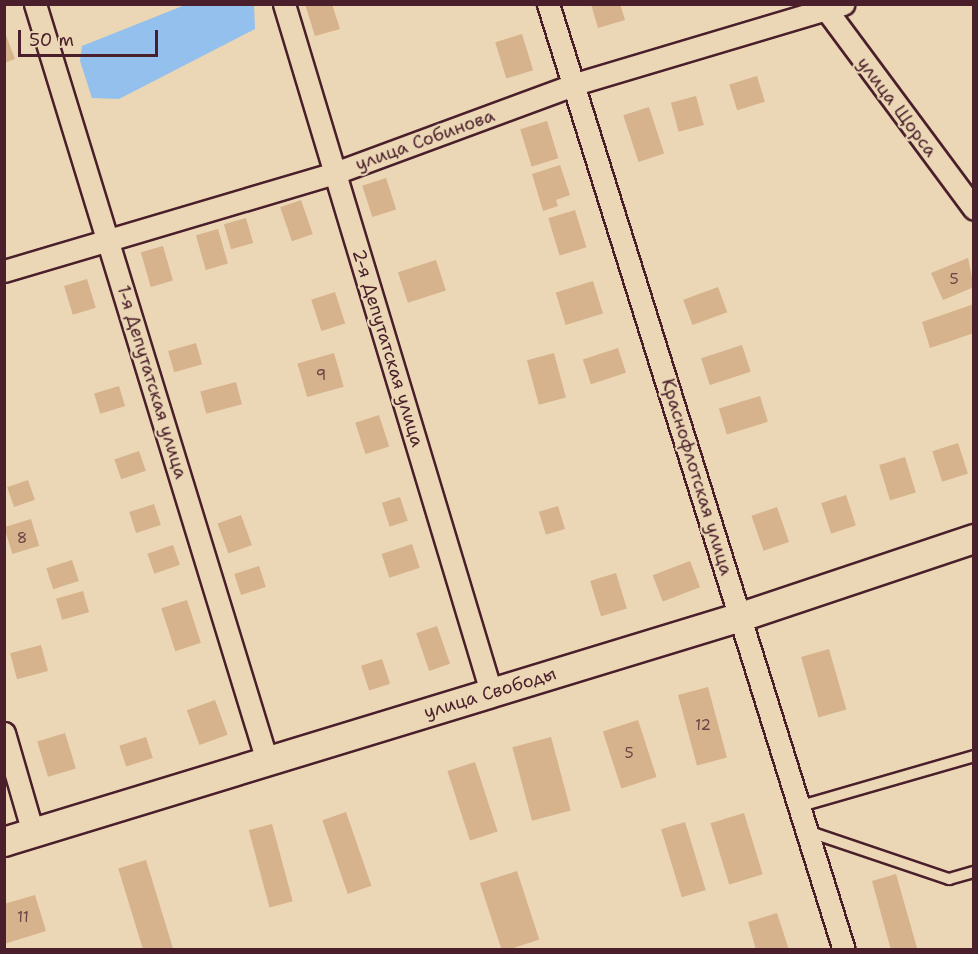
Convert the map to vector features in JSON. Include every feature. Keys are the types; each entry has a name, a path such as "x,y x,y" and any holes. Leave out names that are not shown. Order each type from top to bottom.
{"street":[{"name":"1-я Депутатская улица","path":"35,4 267,761"},
{"name":"2-я Депутатская улица","path":"284,4 491,692"},
{"name":"Краснофлотская улица","path":"548,4 810,832 844,950"},
{"name":"улица Собинова","path":"4,271 109,243 335,173 575,84 830,7"},
{"name":"улица Щорса","path":"830,7 974,208"},
{"name":"улица Свободы","path":"4,842 741,617 974,539"},
{"path":"4,733 33,833"}],"lane":[{"path":"801,806 974,756"},
{"path":"810,832 949,879 974,872"}],"water":[{"path":"254,4 255,29 119,99 92,98 80,61 82,46 185,5"}],"building":[{"path":"305,4 332,4 340,29 315,36"},
{"path":"591,4 620,4 625,20 598,28"},
{"path":"4,30 15,59 4,63"},
{"path":"522,34 533,70 506,79 495,42"},
{"path":"757,76 765,102 737,110 729,84"},
{"path":"696,96 704,125 679,132 671,103"},
{"path":"649,107 664,154 638,162 623,115"},
{"path":"547,121 558,158 532,166 520,129"},
{"path":"560,165 570,195 556,200 558,206 543,211 532,174"},
{"path":"386,178 396,209 372,217 362,186"},
{"path":"301,200 313,234 292,241 280,207"},
{"path":"575,210 586,247 560,255 548,218"},
{"path":"246,218 253,243 231,249 224,224"},
{"path":"218,229 228,264 206,270 196,235"},
{"path":"163,246 173,281 151,287 141,252"},
{"path":"968,258 974,287 943,300 931,273"},
{"path":"436,260 446,290 408,303 398,272"},
{"path":"87,279 96,308 73,315 64,286"},
{"path":"593,281 603,314 566,325 556,292"},
{"path":"718,287 727,312 692,325 683,300"},
{"path":"335,292 345,323 321,331 311,300"},
{"path":"974,304 974,333 930,348 922,322"},
{"path":"196,343 202,364 174,372 168,351"},
{"path":"742,345 751,372 710,385 701,358"},
{"path":"618,348 626,373 591,384 583,359"},
{"path":"334,353 344,387 307,397 297,363"},
{"path":"554,353 566,397 539,405 527,360"},
{"path":"236,382 242,404 206,414 200,392"},
{"path":"119,386 125,406 100,414 94,394"},
{"path":"760,396 768,422 727,434 719,409"},
{"path":"379,415 389,446 365,454 355,423"},
{"path":"958,443 968,473 942,482 932,451"},
{"path":"139,451 146,471 121,479 114,459"},
{"path":"905,457 916,492 890,500 879,465"},
{"path":"28,480 35,500 14,507 7,487"},
{"path":"846,495 856,525 831,533 821,503"},
{"path":"400,497 408,521 390,527 382,503"},
{"path":"154,504 161,525 136,533 129,512"},
{"path":"558,506 565,529 546,535 539,512"},
{"path":"777,507 789,542 764,551 751,516"},
{"path":"241,515 252,545 228,554 218,524"},
{"path":"31,519 39,546 12,554 4,527"},
{"path":"412,544 420,568 389,578 382,554"},
{"path":"173,545 180,565 154,574 147,554"},
{"path":"72,560 79,581 53,589 46,568"},
{"path":"690,561 700,587 663,601 653,575"},
{"path":"259,566 266,587 241,595 234,574"},
{"path":"616,573 627,608 601,616 590,581"},
{"path":"83,591 89,612 62,620 56,599"},
{"path":"187,600 201,643 175,651 161,608"},
{"path":"437,626 450,664 429,671 416,633"},
{"path":"41,645 48,671 17,679 10,653"},
{"path":"829,649 846,710 818,718 801,657"},
{"path":"382,659 390,684 369,691 361,666"},
{"path":"708,687 727,758 697,766 678,695"},
{"path":"215,700 228,735 199,745 187,710"},
{"path":"638,720 657,777 621,788 603,731"},
{"path":"65,733 76,768 48,777 37,741"},
{"path":"146,737 153,758 126,767 119,746"},
{"path":"551,737 571,810 532,821 512,747"},
{"path":"475,762 498,831 470,840 447,771"},
{"path":"346,812 371,886 348,894 322,820"},
{"path":"744,813 763,874 729,884 711,823"},
{"path":"685,822 706,890 682,897 661,829"},
{"path":"272,824 293,901 270,907 249,830"},
{"path":"146,860 173,950 143,950 118,868"},
{"path":"517,871 539,939 502,950 480,883"},
{"path":"896,874 917,948 911,950 891,950 872,881"},
{"path":"35,895 46,931 4,944 4,904"},
{"path":"777,913 789,950 756,950 748,922"}]}
